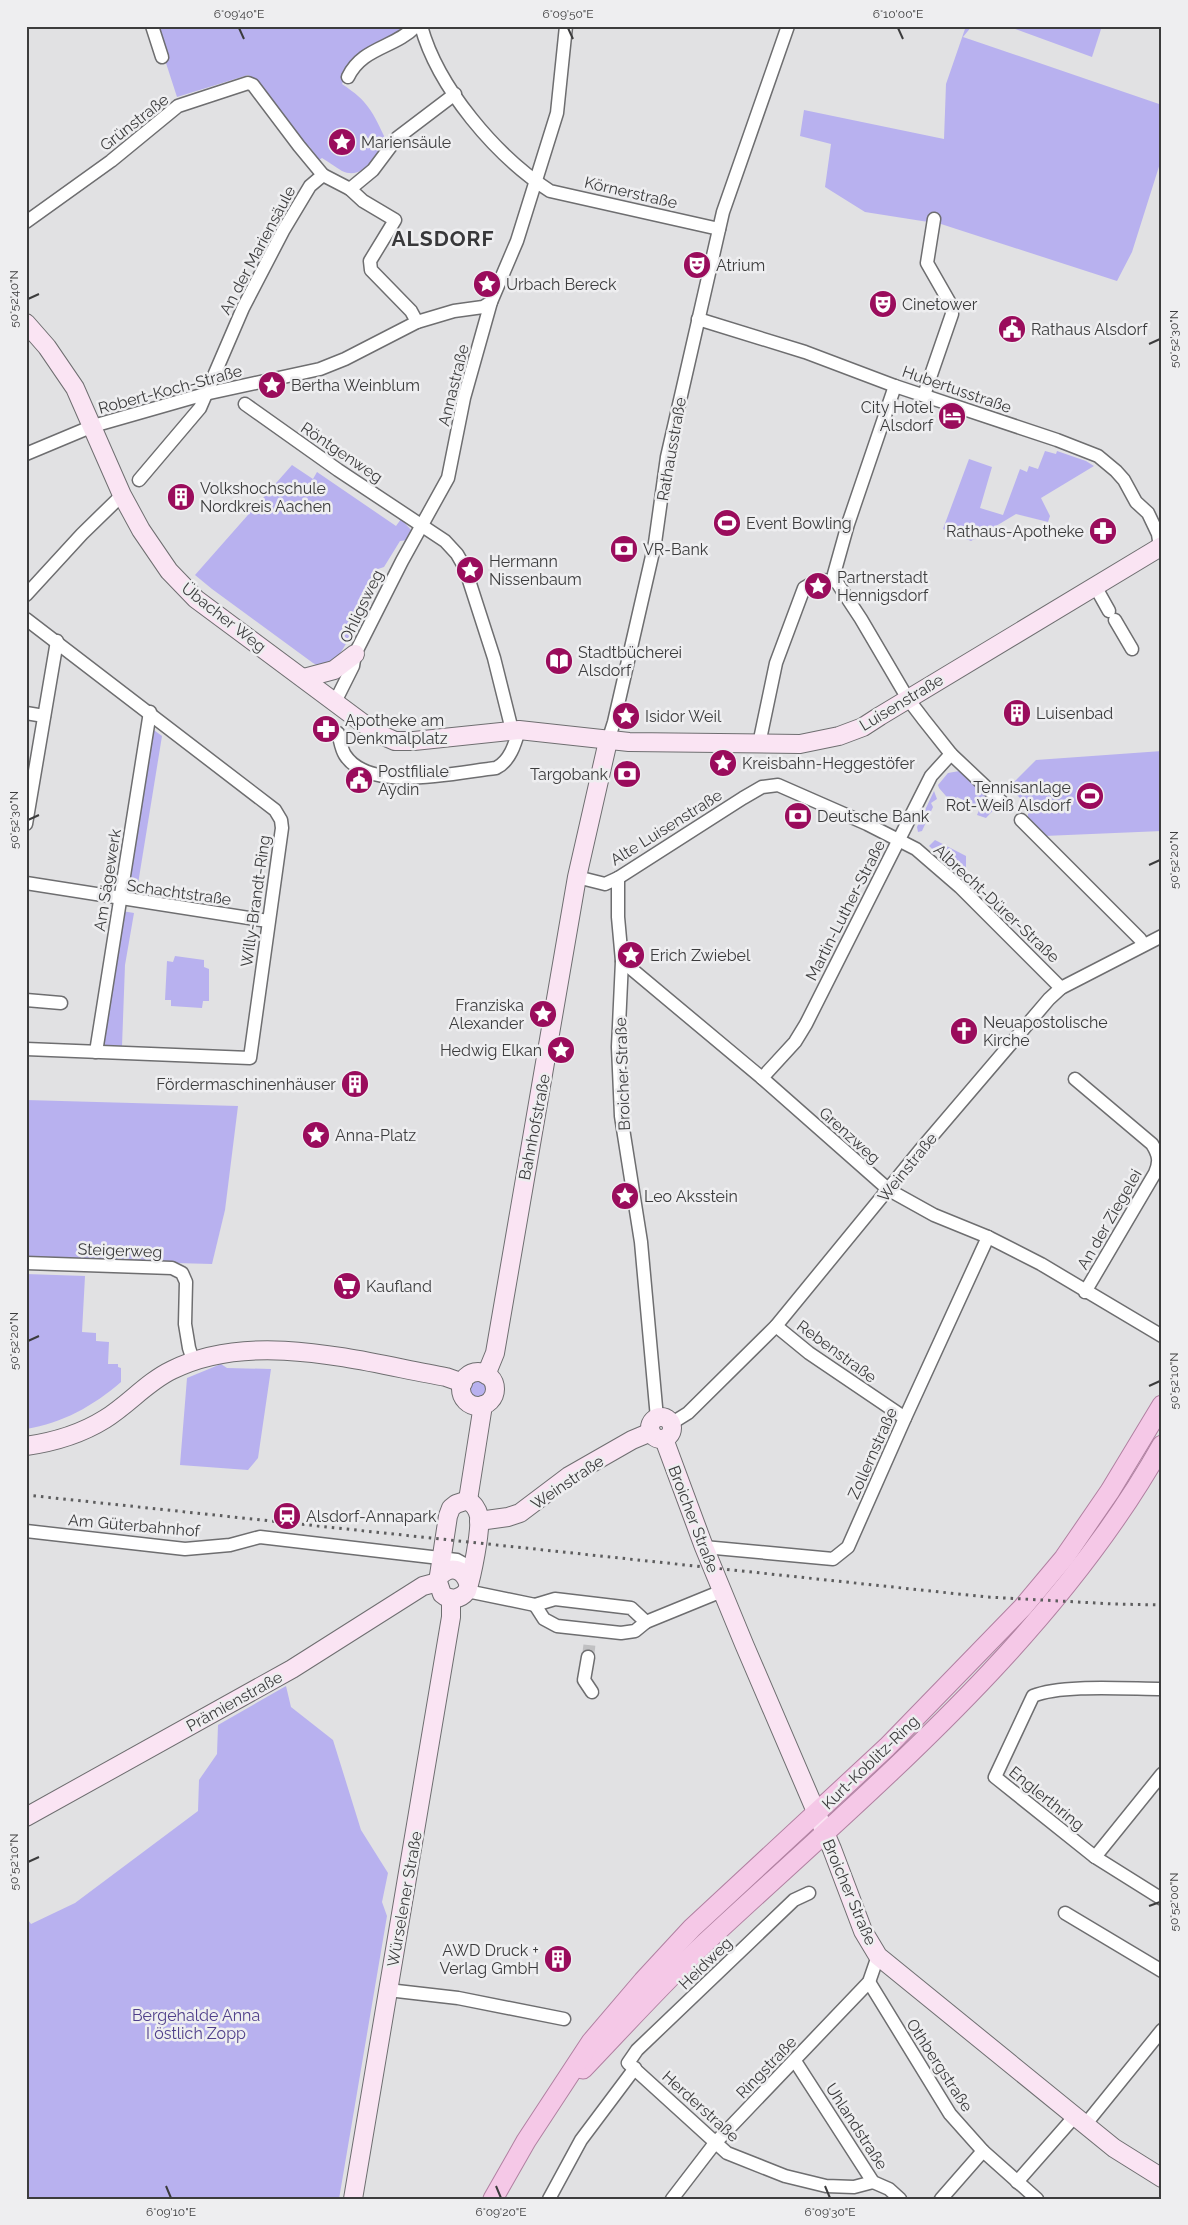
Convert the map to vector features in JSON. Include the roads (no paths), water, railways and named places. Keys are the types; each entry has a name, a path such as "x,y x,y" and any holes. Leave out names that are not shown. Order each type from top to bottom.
{"main road":[{"name":"Übacher Weg","path":"26,323 66,373 82,401 122,494 155,553 184,588 379,734 395,741 414,741 516,730 608,741"},
{"name":"Luisenstraße","path":"608,741 800,744 839,736 863,726 1161,546"},
{"path":"304,678 334,670 355,654"},
{"name":"Rathausstraße","path":"577,877 608,741"},
{"name":"Bahnhofstraße","path":"486,1375 495,1353 577,877"},
{"path":"26,1446 50,1442 82,1432 106,1419 147,1385 171,1370 193,1360 225,1353 284,1351 327,1356 446,1377 462,1383"},
{"path":"481,1373 486,1375 493,1382 495,1391 491,1400 477,1406 466,1400 462,1395 462,1383 470,1374 481,1373"},
{"path":"468,1500 483,1405"},
{"name":"Kurt-Koblitz-Ring","path":"492,2199 526,2141 591,2042 643,1981 692,1928 913,1721 1022,1607 1064,1558 1110,1491 1162,1405"},
{"name":"Weinstraße","path":"479,1521 508,1517 520,1513 574,1473 632,1440 661,1428"},
{"name":"Broicher Straße","path":"661,1428 722,1592 825,1832 863,1931 878,1956 1080,2121 1127,2157 1162,2178"},
{"name":"Kurt-Koblitz-Ring","path":"555,2099 654,1993 959,1704 1025,1634 1087,1558 1141,1482 1162,1445"},
{"path":"468,1500 475,1505 479,1521 464,1586 442,1594 439,1579 445,1528 451,1508 461,1501 468,1500"},
{"path":"439,1579 445,1571 452,1569 460,1570 466,1576 464,1586"},
{"name":"Prämienstraße","path":"26,1817 308,1659 423,1586 439,1579"},
{"name":"Würselener Straße","path":"353,2199 450,1626 464,1586"}],"street":[{"path":"152,26 162,57"},
{"path":"348,77 354,65 364,57 416,26"},
{"name":"Körnerstraße","path":"422,26 435,60 455,94 484,132 537,182 550,190 719,229"},
{"name":"Annastraße","path":"422,526 448,478 464,398 492,302 517,241 557,113 566,26"},
{"name":"Rathausstraße","path":"608,741 655,543 667,457 723,212 788,26"},
{"name":"Grünstraße","path":"26,222 111,161 178,106 248,83 254,85 323,175"},
{"path":"350,189 373,170 397,138 455,94"},
{"path":"323,175 350,189 363,201 395,220 370,261 371,270 411,310 417,322"},
{"name":"An der Mariensäule","path":"139,480 200,408 243,308 283,231 310,186 323,175"},
{"path":"924,396 952,314 951,305 927,263 934,219"},
{"name":"Robert-Koch-Straße","path":"26,454 93,426 205,394 320,369 345,359 417,322 454,311 483,307 492,302"},
{"name":"Hubertusstraße","path":"698,319 805,352 895,386 1057,440 1098,456 1109,464 1124,480 1136,502 1152,519 1161,546"},
{"path":"895,386 848,524 835,569 836,581 908,698 951,754 1005,805"},
{"name":"Röntgenweg","path":"245,404 422,526"},
{"path":"27,593 122,494"},
{"path":"338,732 345,755 352,761 371,773 397,778 496,768 501,765 513,747 516,730 465,568 457,554 445,541 422,526"},
{"name":"Ohligsweg","path":"335,702 353,666 355,654 422,526"},
{"path":"758,744 776,663 804,588 818,580 836,581"},
{"path":"1094,586 1132,649"},
{"name":"Willy-Brandt-Ring","path":"26,619 150,712 278,814 282,828 250,1058 26,1049"},
{"path":"26,824 29,794 57,641"},
{"name":"Am Sägewerk","path":"96,1052 150,712"},
{"path":"26,713 44,716"},
{"name":"Martin-Luther-Straße","path":"762,1078 795,1042 806,1024 932,776 951,754"},
{"name":"Alte Luisenstraße","path":"577,877 604,884 618,878 734,804 770,785"},
{"name":"Albrecht-Dürer-Straße","path":"770,785 778,785 916,849 960,887 1061,988"},
{"path":"1020,820 1140,939 1143,945"},
{"name":"Broicher Straße","path":"618,878 618,917 622,961 618,1047 621,1116 641,1242 661,1428"},
{"name":"Schachtstraße","path":"26,883 268,921"},
{"name":"Weinstraße","path":"661,1428 688,1413 776,1326 1049,999 1061,988 1162,936"},
{"name":"Grenzweg","path":"622,961 762,1078 889,1190 934,1215 988,1237 1041,1264 1085,1292 1162,1336"},
{"path":"26,1000 61,1003"},
{"name":"An der Ziegelei","path":"1075,1079 1147,1140 1156,1150 1159,1165 1085,1292"},
{"name":"Zollernstraße","path":"704,1547 833,1559 848,1547 904,1418 988,1237"},
{"name":"Steigerweg","path":"26,1264 172,1268 182,1273 186,1282 185,1324 193,1360"},
{"name":"Rebenstraße","path":"776,1326 809,1354 904,1418"},
{"name":"Am Güterbahnhof","path":"26,1530 185,1549 230,1545 260,1537 441,1557 463,1562 464,1586"},
{"path":"464,1586 496,1597 535,1605 555,1599 631,1608 646,1622"},
{"path":"535,1605 544,1619 557,1626 591,1635 621,1633 634,1631 646,1622 722,1592"},
{"path":"588,1657 584,1680 592,1692"},
{"name":"Englerthring","path":"1162,1689 1063,1690 1042,1692 1033,1696 995,1777 1096,1857 1162,1899"},
{"path":"1096,1857 1162,1774"},
{"name":"Heidweg","path":"549,2199 581,2140 632,2065 637,2050 794,1900 809,1893"},
{"path":"1065,1913 1162,1971"},
{"name":"Ringstraße","path":"672,2199 715,2144 869,1982 878,1956"},
{"name":"Othbergstraße","path":"869,1982 950,2114 983,2151 1037,2199"},
{"path":"388,1990 458,1998 564,2018"},
{"path":"1018,2182 1080,2121 1162,2030"},
{"name":"Uhlandstraße","path":"795,2061 873,2182 889,2189 900,2199"},
{"name":"Herderstraße","path":"632,2065 715,2144 727,2153 785,2176 826,2186 854,2187 873,2182"},
{"path":"942,2199 983,2151"}],"tunnel":[{"path":"588,1657 590,1640"}],"railway":[{"path":"26,1495 987,1597 1162,1605"}],"place":[{"name":"Mariensäule","path":"342,142"},
{"name":"Atrium","path":"697,265"},
{"name":"Urbach Bereck","path":"487,284"},
{"name":"Cinetower","path":"883,304"},
{"name":"Rathaus Alsdorf","path":"1012,329"},
{"name":"Bertha Weinblum","path":"272,385"},
{"name":"City Hotel Alsdorf","path":"952,416"},
{"name":"Volkshochschule Nordkreis Aachen","path":"181,497"},
{"name":"Event Bowling","path":"727,523"},
{"name":"Rathaus-Apotheke","path":"1103,531"},
{"name":"VR-Bank","path":"624,549"},
{"name":"Hermann Nissenbaum","path":"470,570"},
{"name":"Partnerstadt Hennigsdorf","path":"818,586"},
{"name":"Stadtbücherei Alsdorf","path":"559,661"},
{"name":"Luisenbad","path":"1017,713"},
{"name":"Isidor Weil","path":"626,716"},
{"name":"Apotheke am Denkmalplatz","path":"326,729"},
{"name":"Kreisbahn-Heggestöfer","path":"723,763"},
{"name":"Targobank","path":"627,774"},
{"name":"Postfiliale Aydin","path":"359,780"},
{"name":"Tennisanlage Rot-Weiß Alsdorf","path":"1090,796"},
{"name":"Deutsche Bank","path":"798,816"},
{"name":"Erich Zwiebel","path":"631,955"},
{"name":"Franziska Alexander","path":"543,1014"},
{"name":"Neuapostolische Kirche","path":"964,1031"},
{"name":"Hedwig Elkan","path":"561,1050"},
{"name":"Fördermaschinenhäuser","path":"355,1084"},
{"name":"Anna-Platz","path":"316,1135"},
{"name":"Leo Aksstein","path":"625,1196"},
{"name":"Kaufland","path":"347,1286"},
{"name":"Alsdorf-Annapark","path":"287,1516"},
{"name":"AWD Druck + Verlag GmbH","path":"558,1959"}],"district":[{"name":"ALSDORF","path":"443,239"}],"park label":[{"name":"Bergehalde Anna I östlich Zopp","path":"196,2024"}]}
